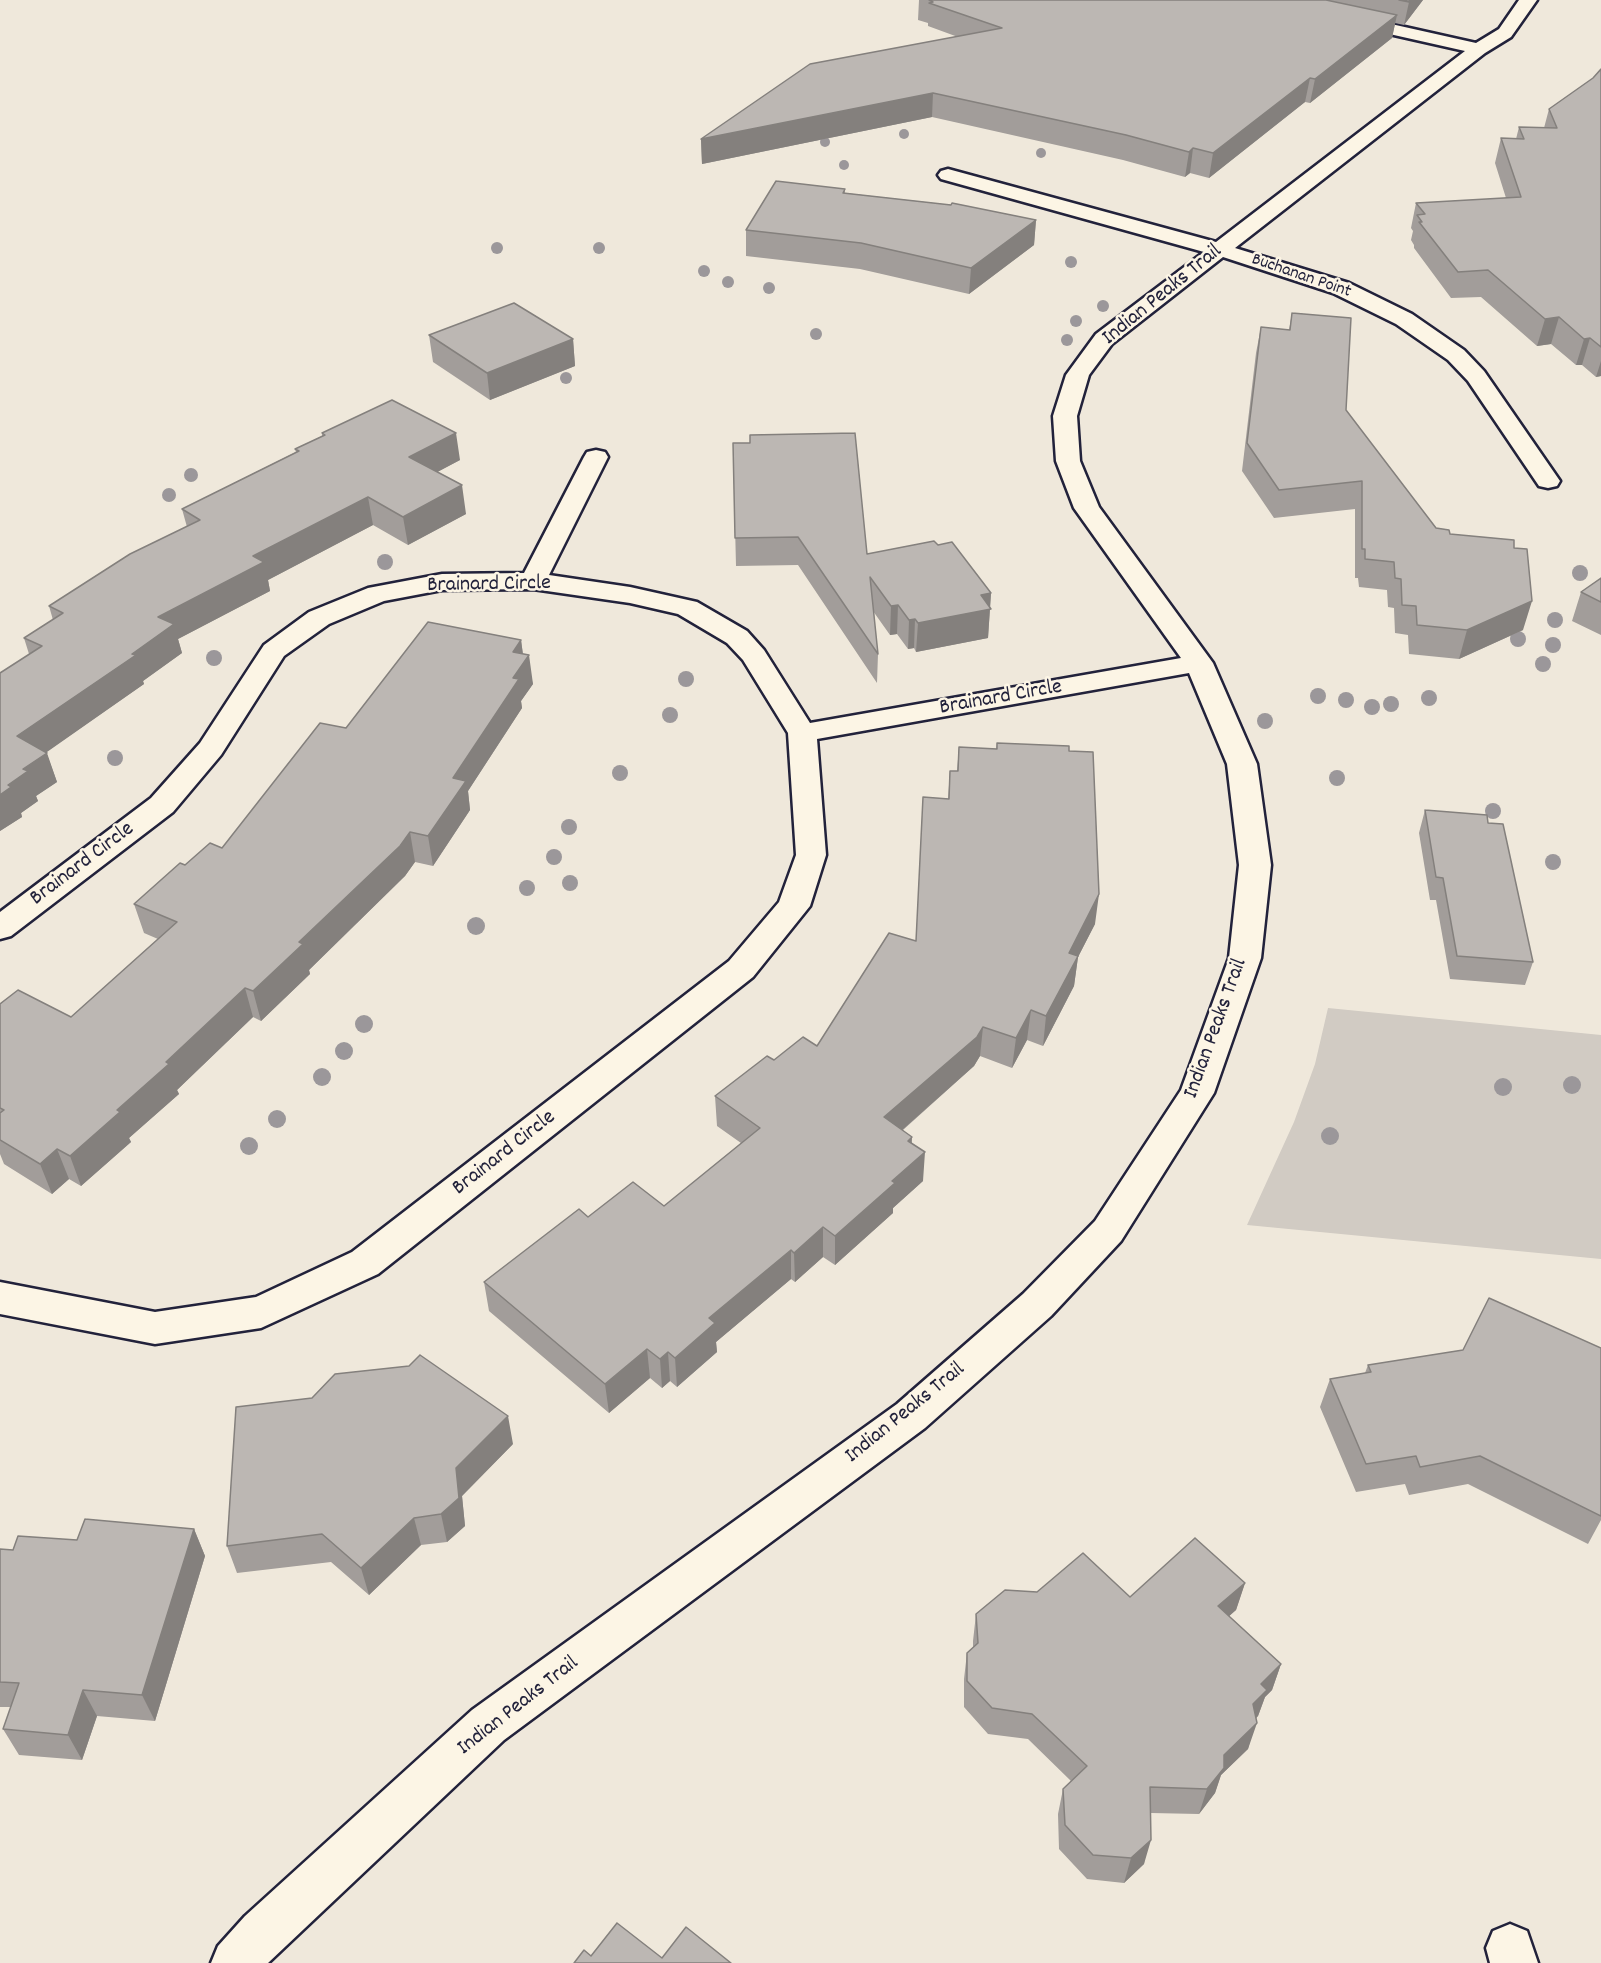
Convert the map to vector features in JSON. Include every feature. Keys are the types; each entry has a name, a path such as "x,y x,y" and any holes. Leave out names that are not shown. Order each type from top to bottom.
{"street":[{"name":"Indian Peaks Trail","path":"235,1963 262,1933 489,1725 911,1416 1037,1305 1108,1231 1197,1093 1245,958 1255,865 1242,764 1199,663 1087,508 1068,461 1065,416 1078,375 1104,339 1479,50 1505,33 1528,0"},
{"path":"1336,17 1479,50"},
{"name":"Buchanan Point","path":"948,175 1221,250 1341,288 1412,325 1455,356 1476,376 1548,481"},
{"path":"533,581 596,457"},
{"name":"Brainard Circle","path":"0,928 162,805 211,749 274,651 319,618 377,594 442,582 533,581 630,595 687,608 737,637 754,656 802,733 811,855 794,906 741,969 365,1263 261,1312 155,1328 0,1298"},
{"name":"Brainard Circle","path":"802,733 1199,663"}],"shaded area":[{"path":"1328,1008 1601,1035 1601,1259 1247,1225 1294,1122 1315,1064"}],"building":[{"path":"929,0 1326,0 1397,15 1315,79 1310,78 1213,153 1193,148 1189,152 1126,135 933,93 701,139 810,64 1002,28 929,3 933,2"},
{"path":"1601,69 1601,347 1590,338 1584,339 1559,317 1545,319 1488,270 1458,272 1419,222 1422,222 1417,215 1425,214 1416,203 1521,197 1501,138 1524,139 1519,127 1557,128 1549,109 1593,78"},
{"path":"776,181 845,189 843,193 951,205 952,203 1036,220 971,268 861,243 746,230"},
{"path":"514,303 573,339 487,373 429,335"},
{"path":"1292,313 1351,318 1346,410 1436,528 1449,530 1450,534 1514,540 1514,548 1527,549 1532,601 1467,630 1417,625 1416,606 1402,605 1401,579 1395,578 1394,562 1365,559 1365,549 1362,549 1362,481 1279,490 1247,443 1261,327 1290,330"},
{"path":"392,400 456,433 409,457 462,485 403,517 368,497 253,556 264,562 158,617 174,624 132,654 136,655 17,736 47,753 23,769 28,771 8,785 11,787 0,795 0,673 42,646 24,638 63,613 49,606 130,554 200,520 182,509 299,451 295,449 325,435 322,433"},
{"path":"855,433 867,554 934,541 938,545 952,542 991,593 981,595 991,609 918,623 915,619 909,620 898,605 891,606 870,577 878,654 798,537 735,538 733,443 750,443 750,435"},
{"path":"1601,578 1601,602 1581,592"},
{"path":"428,622 521,640 513,652 529,655 513,678 519,679 453,778 466,781 428,836 410,832 400,846 299,942 303,944 253,991 245,988 166,1062 169,1064 117,1110 120,1112 70,1156 57,1149 40,1164 0,1140 0,1113 4,1110 0,1108 0,1004 18,990 71,1017 177,922 134,904 180,863 185,865 210,843 222,848 320,723 346,728"},
{"path":"997,743 1069,746 1069,751 1093,752 1099,894 1069,953 1078,956 1046,1016 1031,1010 1016,1038 983,1027 977,1037 884,1117 912,1137 908,1141 925,1152 892,1181 895,1183 835,1236 823,1227 794,1253 791,1250 709,1318 715,1323 675,1358 668,1352 660,1359 647,1349 605,1384 484,1282 579,1209 588,1217 633,1182 664,1206 760,1128 715,1096 767,1056 774,1060 803,1037 817,1046 889,933 916,941 923,797 949,799 950,771 958,771 959,747 997,749"},
{"path":"1425,810 1487,815 1488,823 1503,824 1533,962 1457,956 1443,878 1436,877"},
{"path":"1489,1298 1601,1348 1601,1516 1480,1456 1420,1467 1416,1456 1366,1464 1330,1379 1371,1372 1368,1365 1463,1350"},
{"path":"420,1355 508,1416 456,1468 459,1498 441,1514 414,1518 361,1568 322,1534 227,1546 236,1407 312,1398 335,1374 409,1366"},
{"path":"85,1519 194,1529 142,1695 83,1690 68,1735 3,1729 19,1683 0,1682 0,1549 13,1550 18,1536 77,1540"},
{"path":"1195,1538 1245,1583 1218,1606 1281,1664 1261,1684 1267,1690 1253,1704 1257,1723 1224,1755 1224,1768 1207,1789 1150,1787 1151,1840 1131,1858 1093,1855 1065,1825 1063,1789 1087,1766 1032,1714 992,1708 967,1681 967,1653 978,1643 976,1614 1005,1590 1037,1592 1083,1553 1130,1597"},
{"path":"617,1923 662,1958 686,1927 731,1963 574,1963 584,1950 591,1956"}]}
